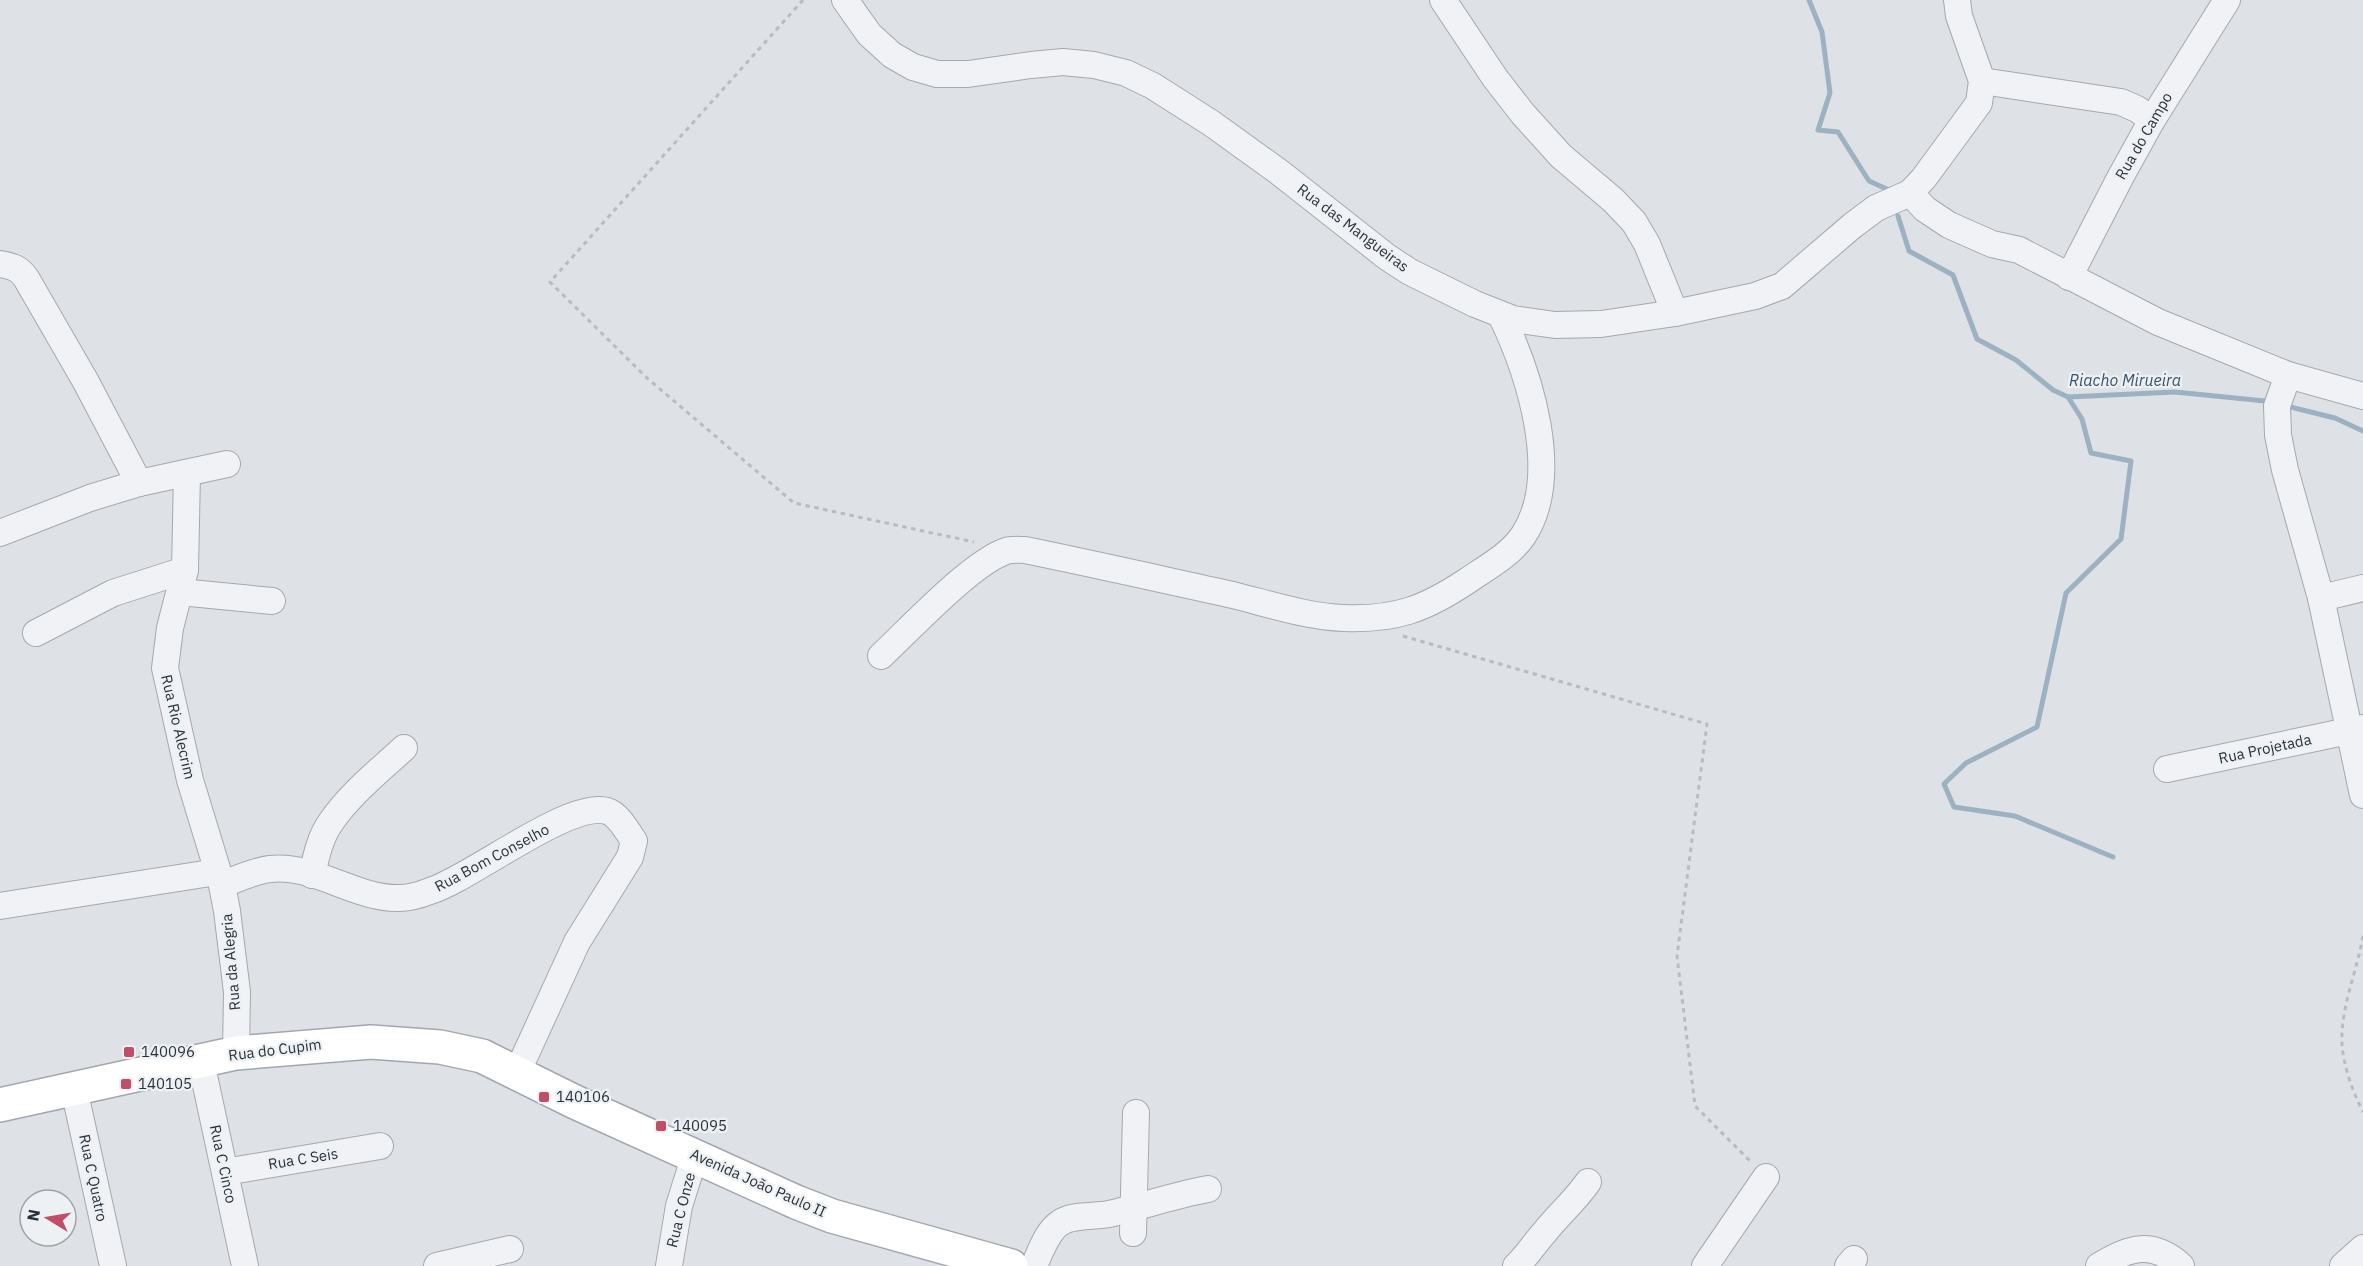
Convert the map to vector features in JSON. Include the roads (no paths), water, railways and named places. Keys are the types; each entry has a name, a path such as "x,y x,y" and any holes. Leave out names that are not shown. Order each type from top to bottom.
{"main road":[{"name":"Rua do Cupim","path":"0,1105 236,1053 371,1042 441,1047 482,1056"},
{"name":"Avenida João Paulo II","path":"482,1056 754,1184 832,1216 997,1264"}],"street":[{"name":"Rua das Mangueiras","path":"845,0 869,34 892,55 913,67 937,74 968,74 1063,62 1094,65 1126,73 1160,90 1211,123 1279,172 1386,257 1410,272 1501,315 1555,325 1601,324 1675,313 1755,296 1782,286 1851,226 1876,208 1910,193 1924,178 1979,103 1982,81"},
{"path":"1443,0 1523,114 1562,156 1613,200 1634,222 1647,244 1675,313"},
{"path":"1957,0 1959,16 1982,81 2121,102 2137,109 2152,120"},
{"name":"Rua do Campo","path":"2069,277 2152,120 2227,0"},
{"path":"1910,193 1925,209 1949,225 1992,243 2019,250 2158,322 2288,375 2363,396"},
{"path":"0,264 14,266 21,270 86,382 139,483"},
{"path":"881,656 958,584 987,561 1008,550 1025,550 1342,618 1397,616 1442,597 1501,558 1523,537 1536,510 1543,476 1535,411 1518,351 1501,315"},
{"path":"2288,375 2277,406 2278,435 2285,470 2316,576 2356,730 2363,795"},
{"path":"0,533 90,498 139,483 226,464"},
{"name":"Rua Rio Alecrim","path":"187,472 183,581 170,628 165,668 190,780 219,879"},
{"path":"36,633 113,593 183,581 273,601"},
{"path":"2321,598 2363,588"},
{"name":"Rua Projetada","path":"2167,770 2356,730"},
{"path":"312,875 322,838 330,822 352,797 404,748"},
{"name":"Rua Bom Conselho","path":"219,879 271,868 287,869 379,896 399,898 415,896 433,891 526,838 574,816 596,809 610,811 626,828 634,841 630,857 616,883 588,922 577,942 516,1072"},
{"path":"0,906 219,879"},
{"name":"Rua da Alegria","path":"219,879 235,967 236,1053"},
{"name":"Rua C Cinco","path":"201,1062 245,1266"},
{"name":"Rua C Quatro","path":"74,1089 113,1266"},
{"path":"1133,1233 1136,1113"},
{"name":"Rua C Seis","path":"225,1172 381,1146"},
{"name":"Rua C Onze","path":"669,1266 679,1206 695,1155"},
{"path":"1705,1266 1766,1177"},
{"path":"1516,1266 1573,1203 1588,1182"},
{"path":"1034,1266 1049,1235 1059,1223 1069,1219 1109,1214 1208,1189"},
{"path":"2098,1266 2123,1253 2144,1247 2173,1258 2181,1266"},
{"path":"2343,1266 2363,1248"},
{"path":"437,1266 510,1249"}],"waterway":[{"name":"Riacho Mirueira","path":"1809,0 1822,32 1830,93 1818,130 1838,132 1869,181 1889,190"},
{"name":"Riacho Mirueira","path":"1898,216 1909,251 1953,275 1977,339 2016,360 2053,390 2068,397 2175,392 2265,401"},
{"path":"2068,397 2082,419 2091,453 2131,461 2121,539 2066,593 2037,727 1966,763 1944,784 1954,807 2015,816 2113,857"},
{"name":"Riacho Mirueira","path":"2286,406 2335,418 2363,431"}],"place":[{"name":"140096","path":"129,1052"},
{"name":"140105","path":"126,1084"},
{"name":"140106","path":"544,1097"},
{"name":"140095","path":"661,1126"}]}
